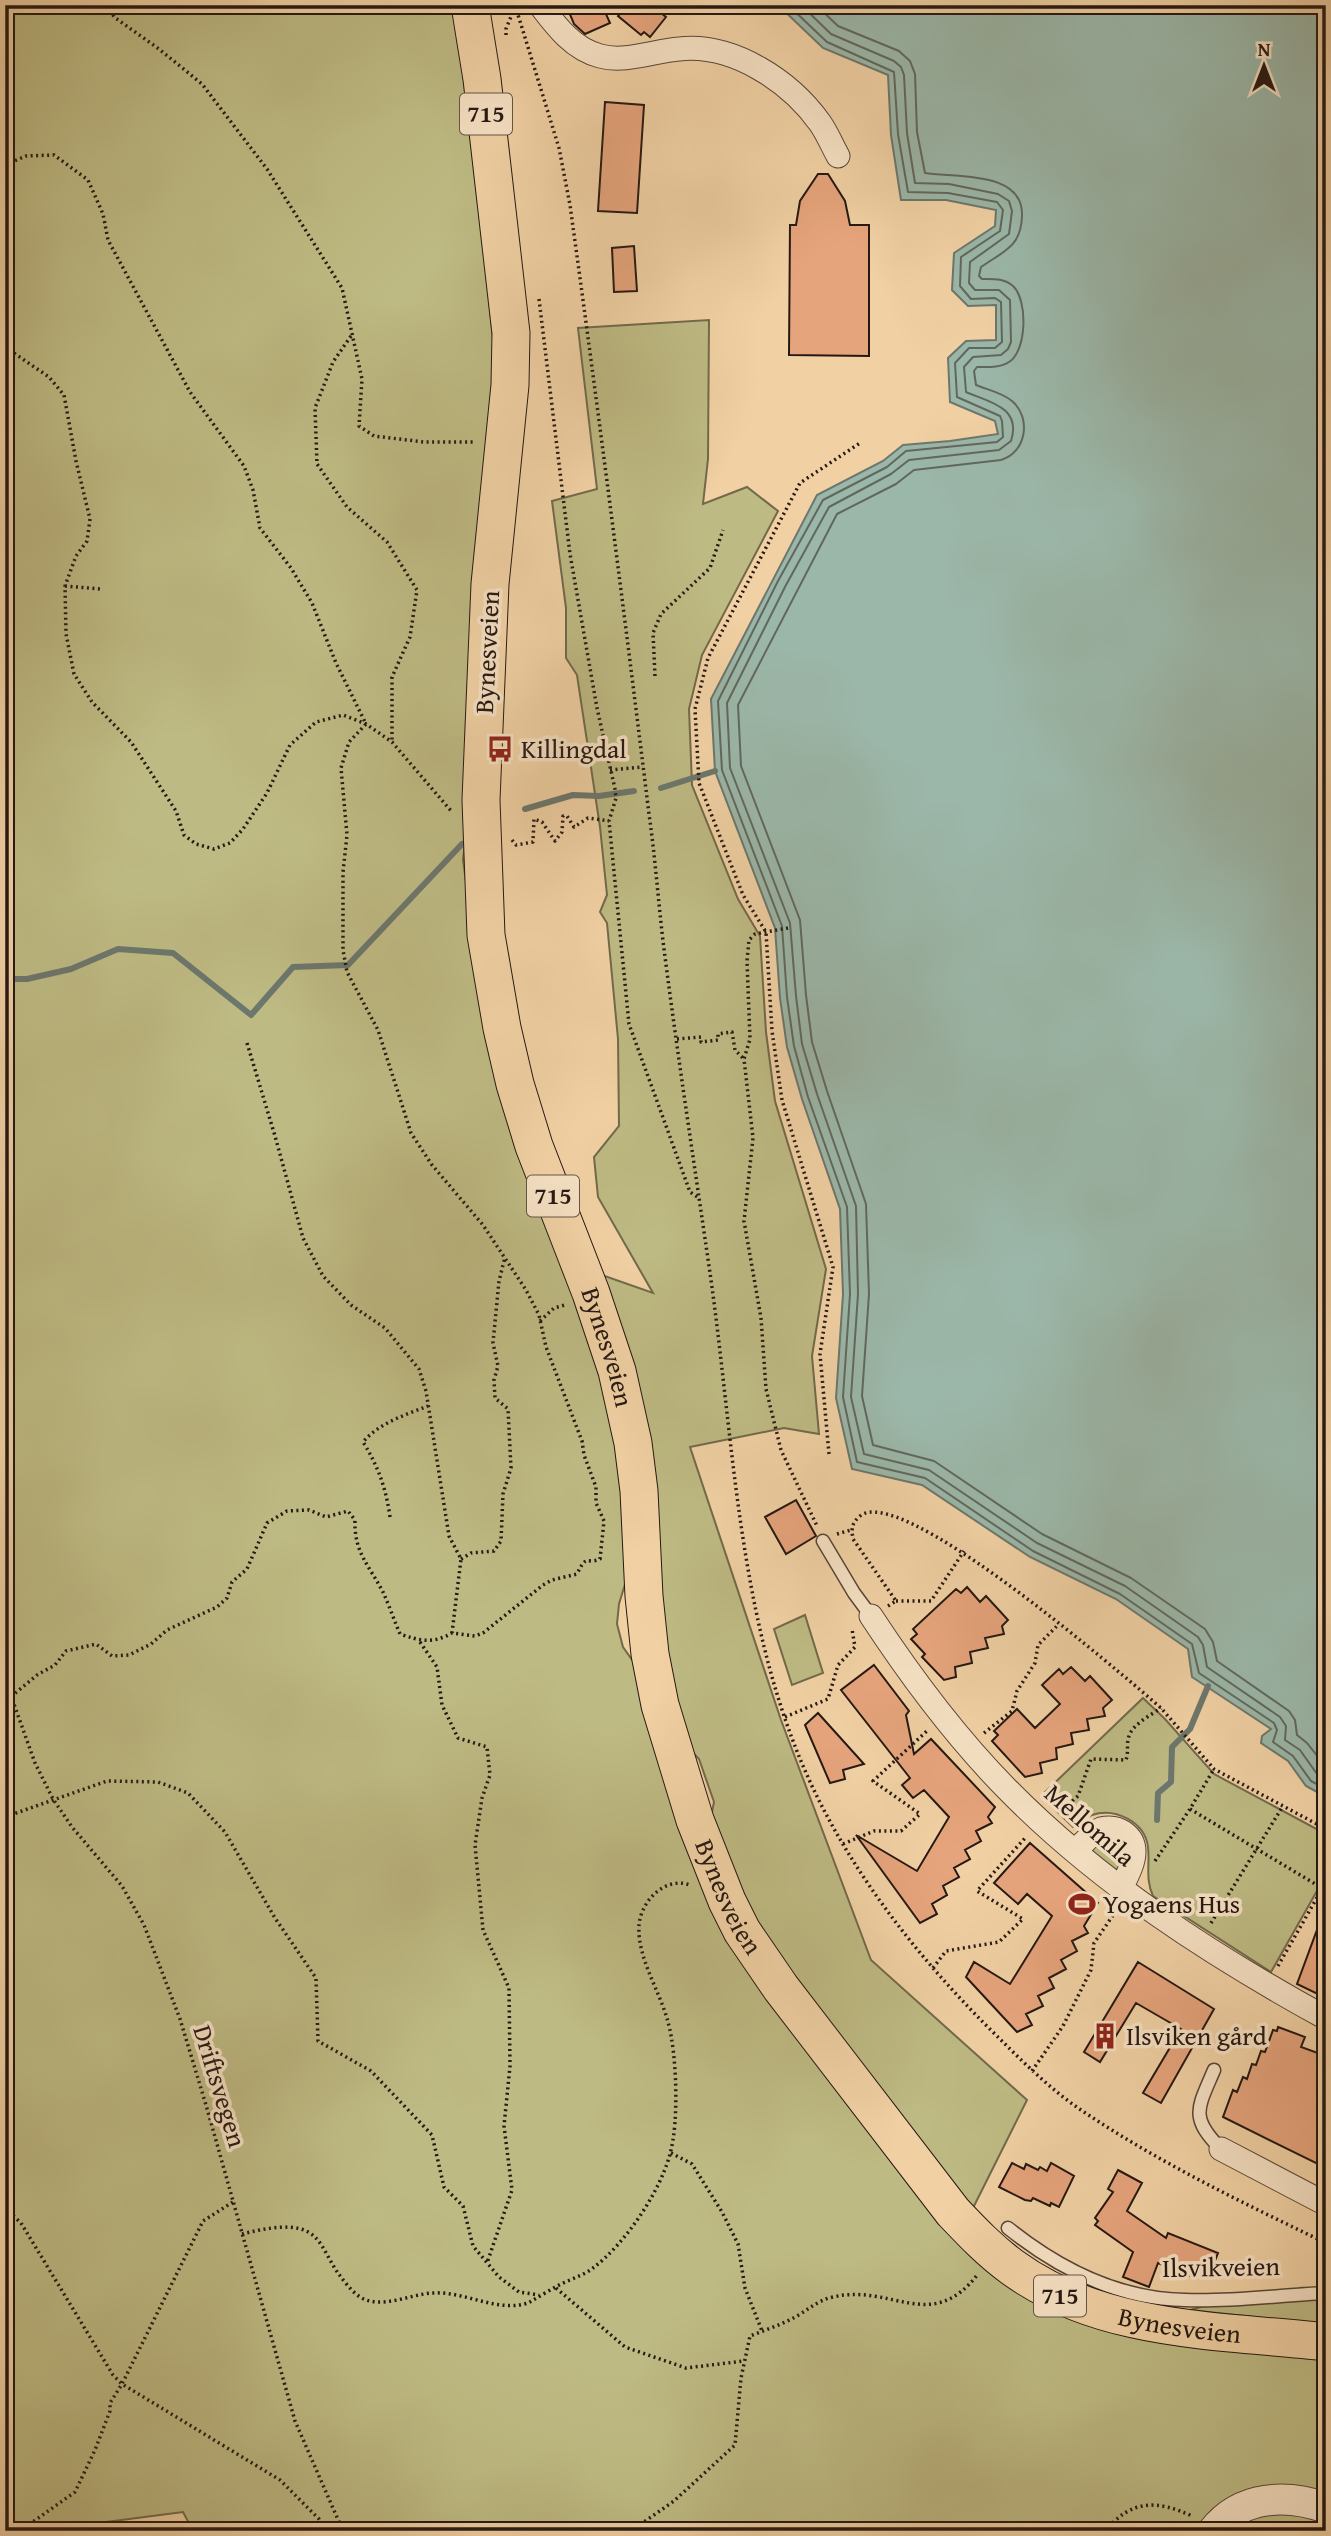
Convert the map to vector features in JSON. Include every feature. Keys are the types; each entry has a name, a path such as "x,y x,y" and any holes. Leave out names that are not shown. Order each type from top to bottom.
{"main road":[{"name":"Bynesveien","path":"470,5 482,79 511,333 506,438 490,584 481,800 486,935 515,1084 534,1146 592,1293 617,1371 634,1455 647,1628 660,1705 695,1820 727,1901 742,1931 781,1988 953,2212 982,2243 1012,2268 1080,2305 1117,2316 1162,2325 1326,2342"}],"street":[{"path":"540,5 566,37 590,53 602,57 615,58 682,48 705,48 751,64 804,103 822,125 838,156"},
{"name":"Mellomila","path":"872,1616 907,1671 944,1718 1005,1787 1043,1824 1147,1909 1267,1986 1326,2018"},
{"path":"1075,1851 1094,1833 1103,1829 1120,1830 1127,1835 1132,1841 1134,1859 1125,1891"},
{"path":"1221,2149 1326,2204"},
{"path":"1215,2528 1239,2510 1269,2499 1306,2501 1326,2508"}],"lane":[{"path":"823,1541 854,1593 872,1616"},
{"path":"1214,2070 1199,2106 1199,2113 1206,2134 1221,2149"},
{"name":"Ilsvikveien","path":"1008,2228 1040,2253 1072,2271 1156,2298 1185,2301 1326,2293"}],"path":[{"path":"108,5 114,17 202,84 267,169 342,288 362,379 359,426 374,436 424,442 475,442 506,438"},
{"path":"507,42 506,29 515,6"},
{"path":"515,6 559,148 570,205 739,1508 766,1653 785,1717 813,1789 843,1844 880,1901 933,1968 980,2020 1032,2071 1078,2108 1130,2141 1223,2192 1326,2243"},
{"path":"5,165 26,156 54,155 88,180 103,214 108,240 190,392 244,466 254,490 260,528 313,603 336,663 366,724"},
{"path":"538,293 570,554 616,797 608,821 629,1024 690,1192 699,1198"},
{"path":"351,336 333,362 315,408 317,464 346,507 387,542 417,590 410,636 392,677 391,742"},
{"path":"5,347 49,377 64,396 90,519 87,541 76,556 65,586 66,634 74,674 92,702 131,742 176,811 184,835 196,844 214,849 230,843 243,829 267,793 290,745 316,722 343,715 366,724 391,742 454,815 481,800"},
{"path":"829,1454 820,1354 832,1267 782,1100 772,1031 766,932 743,895 699,783 695,709 708,658 800,483 860,443"},
{"path":"655,676 653,633 661,614 710,568 723,530"},
{"path":"65,586 100,589"},
{"path":"5,1696 12,1696 37,1675 55,1665 66,1651 96,1644 112,1656 129,1655 150,1644 167,1630 217,1607 227,1598 232,1582 247,1569 267,1523 287,1511 309,1510 326,1517 348,1511 355,1520 355,1535 366,1568 383,1592 400,1634 420,1642 439,1640 452,1633 475,1636 483,1633 543,1585 577,1574 587,1559 600,1559 604,1521 596,1503 596,1488 582,1441 546,1348 539,1315 483,1225 432,1165 411,1133 378,1030 347,972 343,950 343,872 347,835 341,768 349,742 366,724"},
{"path":"610,771 643,766"},
{"path":"520,845 533,842 534,819 542,822 555,841 562,832 563,816 567,816 575,827 588,818 608,821"},
{"path":"788,928 755,934 749,940 747,961 750,1039 744,1059 752,1138 744,1221 761,1318 766,1389 781,1450 823,1541"},
{"path":"677,1039 701,1037 701,1042 718,1040 718,1034 732,1032 735,1050 744,1059"},
{"path":"247,1043 303,1238 323,1276 351,1304 385,1328 419,1369 428,1406 449,1536 461,1559 452,1633"},
{"path":"461,1559 471,1553 494,1551 501,1541 503,1494 511,1468 508,1409 495,1398 494,1380 498,1366 493,1343 499,1281 505,1257"},
{"path":"390,1517 387,1489 376,1462 363,1442 372,1432 428,1406"},
{"path":"896,1601 853,1539 853,1521 864,1512 880,1511 905,1519 964,1551 1059,1624 1161,1708 1214,1769 1326,1829"},
{"path":"872,1616 896,1601 931,1601 964,1551"},
{"path":"785,1717 828,1699 838,1665 855,1647 849,1603 854,1593"},
{"path":"969,1745 1012,1710 1017,1691 1035,1663 1038,1645 1059,1624"},
{"path":"420,1642 437,1667 442,1705 458,1738 487,1747 490,1775 482,1798 475,1845 483,1930 509,1988 510,2066 505,2126 512,2190 487,2263"},
{"name":"Driftsvegen","path":"5,1679 35,1763 53,1799 72,1827 122,1886 144,1925 180,2019 295,2421 343,2531"},
{"path":"1043,1824 1078,1796 1091,1759 1126,1760 1129,1736 1135,1727 1161,1708"},
{"path":"843,1844 874,1831 901,1831 920,1814 873,1781 925,1732"},
{"path":"1032,2071 1063,2026 1091,1970 1094,1942 1125,1891 1152,1867 1214,1769"},
{"path":"5,1817 107,1781 158,1782 188,1793 225,1832 275,1918 316,1978 318,2041 371,2071 432,2135 444,2187 463,2206 473,2246 499,2277 520,2292 541,2296"},
{"path":"1211,1923 1283,1807"},
{"path":"1191,1809 1322,1888"},
{"path":"933,1968 946,1951 999,1942 1023,1919 977,1891 1023,1839"},
{"path":"1267,1986 1326,1882"},
{"path":"242,2234 285,2228 303,2230 315,2237 347,2285 361,2297 376,2302 434,2293 517,2307 595,2267 640,2214 660,2181 671,2152 675,2090 673,2056 669,2024 641,1941 639,1926 642,1914 654,1895 669,1883 686,1884 727,1901"},
{"path":"671,2152 692,2164 722,2212 738,2244 745,2288 762,2331"},
{"path":"20,2531 75,2492 95,2450 110,2411 110,2403 203,2221 234,2202"},
{"path":"5,2208 21,2223 113,2375 122,2384 280,2480 319,2519 326,2531"},
{"path":"631,2531 674,2501 735,2445 750,2336 794,2318 832,2297 872,2296 934,2306 947,2302 971,2284 982,2270"},
{"path":"555,2288 625,2347 686,2368 745,2361"},
{"path":"1105,2531 1120,2515 1132,2508 1153,2504 1168,2507 1215,2528"}],"shaded area":[{"path":"5,5 456,5 463,44 496,369 470,798 463,860 480,982 618,1438 626,1581 619,1604 617,1624 623,1647 642,1674 675,1799 982,2265 1326,2354 1326,2531 193,2531 183,2512 106,2522 91,2531 5,2531"},
{"path":"709,320 708,459 703,504 747,487 778,511 702,655 689,709 692,785 738,899 760,936 766,1032 775,1101 826,1269 812,1356 819,1434 784,1428 690,1447 781,1720 871,1960 1027,2100 972,2210 753,1923 710,1822 714,1802 699,1759 681,1740 599,1274 653,1293 598,1197 594,1157 619,1126 618,1039 607,923 600,912 607,895 600,827 577,675 566,658 566,608 552,501 597,489 578,328"},
{"path":"805,1615 823,1673 792,1685 774,1629"},
{"path":"1143,1698 1214,1774 1326,1834 1326,1875 1271,1972 1153,1896 1148,1878 1146,1838 1135,1824 1119,1815 1101,1813 1090,1816 1073,1827 1041,1796"},
{"path":"1109,1834 1126,1847 1123,1866 1115,1870 1088,1849"},
{"path":"1326,2296 1326,2325 1190,2310 1212,2304"}],"water":[{"path":"778,5 1326,5 1326,1797 1306,1786 1288,1761 1261,1743 1262,1736 1271,1729 1192,1677 1188,1649 1116,1599 1030,1557 922,1485 852,1469 836,1398 843,1294 840,1209 787,1047 775,928 715,771 711,699 817,495 883,461 903,445 998,434 995,421 950,402 948,358 966,341 996,340 996,305 968,306 952,290 954,253 995,226 996,210 946,200 901,200 891,135 888,75 823,48"}],"building":[{"path":"566,5 602,5 610,23 585,34 574,24"},
{"path":"627,5 651,5 666,17 650,37 644,32 641,35 618,16"},
{"path":"605,102 644,105 637,213 598,211"},
{"path":"818,174 828,174 845,201 850,225 869,225 869,356 789,355 790,225 796,225 800,201"},
{"path":"634,246 637,291 614,292 612,248"},
{"path":"796,1500 816,1536 786,1554 765,1517"},
{"path":"967,1587 980,1602 986,1596 1008,1620 1002,1626 1004,1634 985,1638 988,1648 970,1652 972,1663 955,1667 956,1677 944,1680 922,1657 925,1654 911,1639 917,1634 913,1629 956,1589 961,1593"},
{"path":"874,1665 909,1711 906,1715 914,1754 931,1739 995,1807 988,1817 992,1823 976,1831 981,1841 965,1850 970,1859 954,1868 959,1877 943,1886 947,1895 932,1904 937,1914 920,1923 856,1835 917,1871 949,1817 924,1790 913,1798 902,1785 910,1778 841,1690"},
{"path":"1071,1667 1085,1681 1090,1676 1112,1700 1103,1708 1105,1716 1087,1719 1089,1730 1071,1733 1073,1744 1056,1748 1057,1759 1040,1763 1042,1773 1025,1777 992,1741 998,1735 994,1731 1017,1709 1035,1728 1060,1704 1042,1685 1059,1669 1063,1674"},
{"path":"818,1713 864,1764 843,1770 845,1779 830,1783 805,1725"},
{"path":"1030,1843 1098,1903 1084,1926 1088,1933 1072,1941 1077,1951 1061,1960 1066,1969 1049,1978 1054,1988 1038,1996 1043,2006 1026,2014 1032,2025 1017,2032 966,1977 974,1962 1010,1984 1052,1916 1027,1894 1018,1904 994,1883"},
{"path":"1324,1911 1326,1912 1326,1998 1297,1984"},
{"name":"Ilsviken gård","path":"1138,1962 1214,2009 1161,2103 1143,2093 1181,2029 1136,2003 1100,2062 1084,2052"},
{"path":"1278,2027 1305,2037 1301,2047 1326,2056 1326,2168 1223,2117 1233,2090 1237,2092 1243,2077 1247,2079 1252,2064 1256,2065 1261,2051 1265,2052 1273,2030 1277,2031"},
{"path":"1012,2163 1024,2169 1026,2164 1047,2171 1051,2163 1074,2176 1059,2207 1033,2198 1031,2201 1025,2200 999,2187"},
{"path":"1118,2170 1142,2183 1127,2211 1166,2238 1168,2233 1218,2253 1208,2278 1192,2272 1190,2276 1158,2263 1149,2287 1123,2277 1133,2252 1095,2225 1098,2221 1095,2218 1113,2192 1108,2189"}],"waterway":[{"path":"661,788 715,771"},
{"path":"525,809 573,795 599,796 634,791"},
{"path":"5,979 27,979 71,969 118,949 173,953 251,1015 293,967 348,965 462,844"},
{"path":"1157,1820 1158,1793 1171,1782 1172,1747 1190,1729 1208,1686"}],"place":[{"name":"Killingdal","path":"500,749"},
{"name":"Yogaens Hus","path":"1082,1904"},
{"name":"Ilsviken gård","path":"1105,2036"}]}
